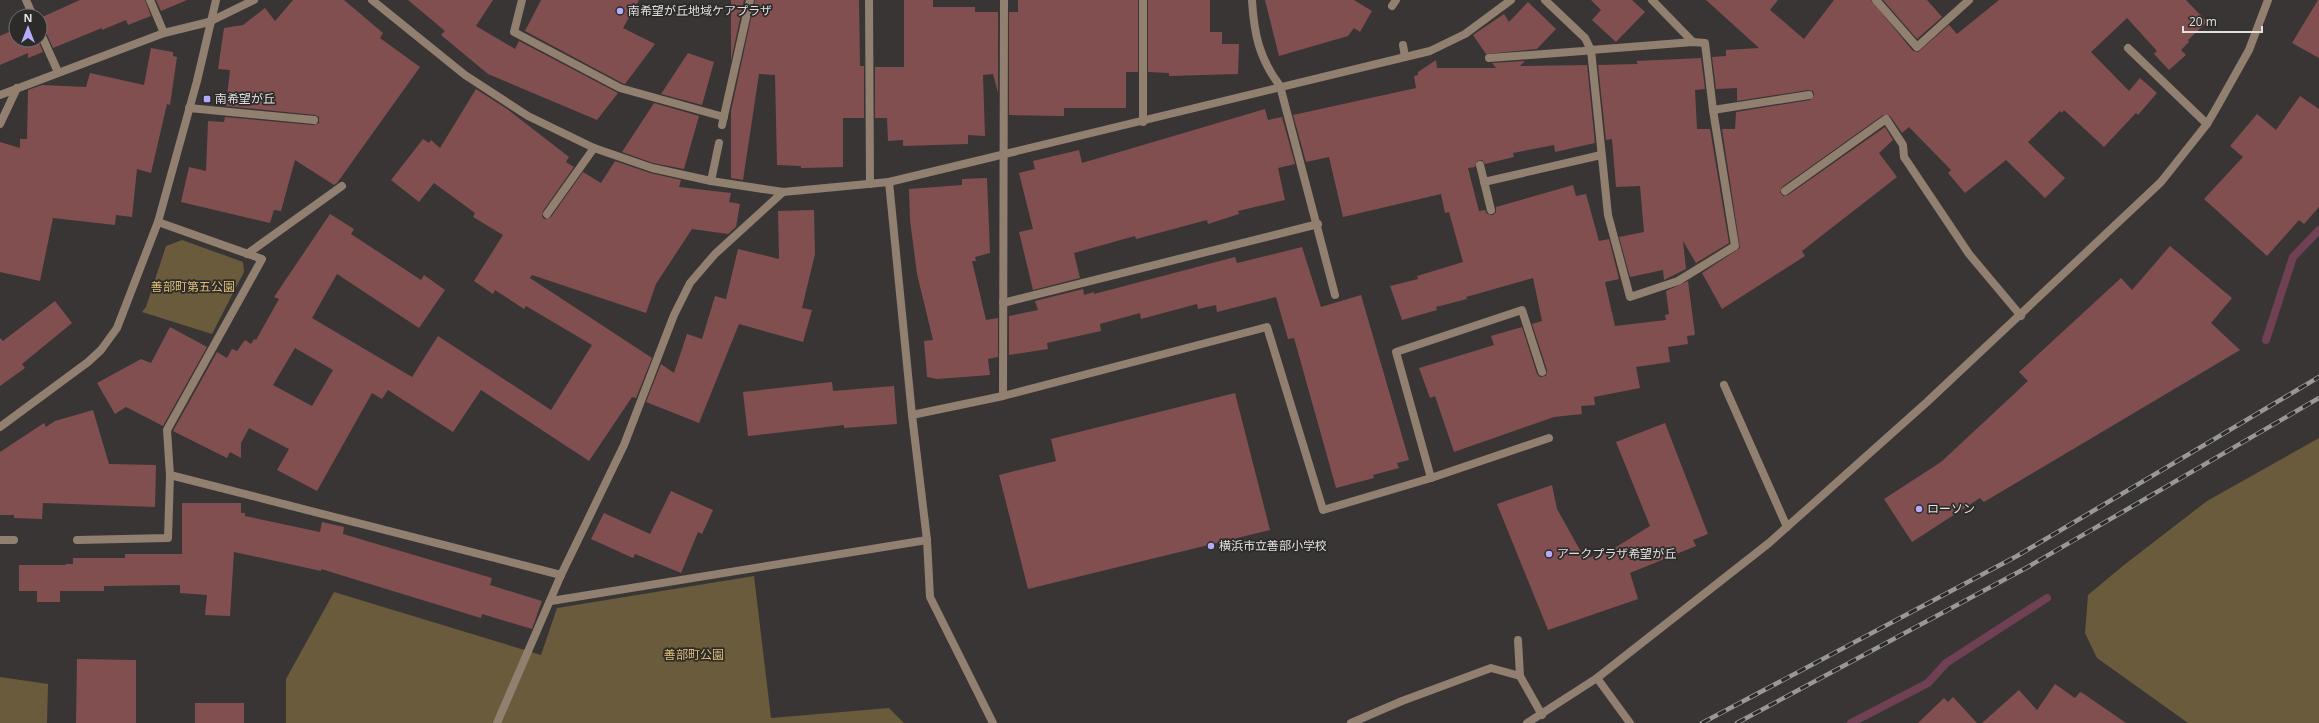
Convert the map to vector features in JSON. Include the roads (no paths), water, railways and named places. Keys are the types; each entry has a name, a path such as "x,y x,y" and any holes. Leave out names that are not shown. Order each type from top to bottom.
{"street":[{"path":"150,0 164,33"},
{"path":"0,427 88,362 101,350 117,328 158,222 189,108 209,22 216,0"},
{"path":"0,94 164,33 209,22 254,0"},
{"path":"372,0 465,75 528,116 594,148 652,168 711,181 783,192 889,182 1002,154 1143,122 1280,86 1430,51 1465,34 1511,0"},
{"path":"522,0 514,32 620,88 723,121 750,0"},
{"path":"869,0 870,184"},
{"path":"1003,396 1002,154 1004,0"},
{"path":"1143,0 1143,122"},
{"path":"1252,0 1253,29 1268,70 1280,86 1318,224 1335,295"},
{"path":"1489,58 1591,50 1693,42 1705,43 1713,110 1735,246 1678,281 1630,297 1608,215 1591,50 1585,38 1546,0"},
{"path":"1652,0 1693,42"},
{"path":"1876,0 1917,47 1969,0"},
{"path":"1527,723 1597,678 1787,527 2021,316 2161,182 2207,124 2248,50 2268,0"},
{"path":"1403,45 1405,57"},
{"path":"47,48 58,72"},
{"path":"2128,48 2207,124"},
{"path":"0,124 17,88"},
{"path":"1713,110 1809,95"},
{"path":"189,108 314,120"},
{"path":"1785,192 1886,119 1903,145 1904,157 1969,254 2021,316"},
{"path":"711,181 719,143"},
{"path":"547,214 594,148"},
{"path":"1484,182 1602,155"},
{"path":"1480,165 1491,210"},
{"path":"889,182 912,415 927,540 930,596 994,723"},
{"path":"247,254 342,186"},
{"path":"497,723 561,575 624,445 674,315 690,283 715,254 783,192"},
{"path":"77,540 168,538 170,475 167,430 262,259 158,222"},
{"path":"1003,303 1318,224"},
{"path":"1431,478 1396,352 1522,310 1542,372"},
{"path":"912,415 1003,396 1268,327 1323,510 1431,478 1549,438"},
{"path":"1724,385 1787,527"},
{"path":"170,475 561,575"},
{"path":"0,540 14,540"},
{"path":"551,601 927,540"},
{"path":"1518,640 1520,676 1542,714"},
{"path":"1352,723 1402,701 1491,668 1520,676"},
{"path":"1597,678 1630,723"}],"waterway":[{"path":"2266,340 2293,257 2319,230"},
{"path":"1851,723 1928,683 1946,663 2047,598"}],"railway":[{"path":"1702,723 2017,556 2319,377"},
{"path":"1737,723 2026,568 2319,398"}],"place":[{"name":"南希望が丘地域ケアプラザ","path":"620,11"},
{"name":"南希望が丘","path":"207,99"},
{"name":"ローソン","path":"1919,509"},
{"name":"横浜市立善部小学校","path":"1211,546"},
{"name":"アークプラザ希望が丘","path":"1549,554"}],"park label":[{"name":"善部町第五公園","path":"193,287"},
{"name":"善部町公園","path":"694,655"}]}
